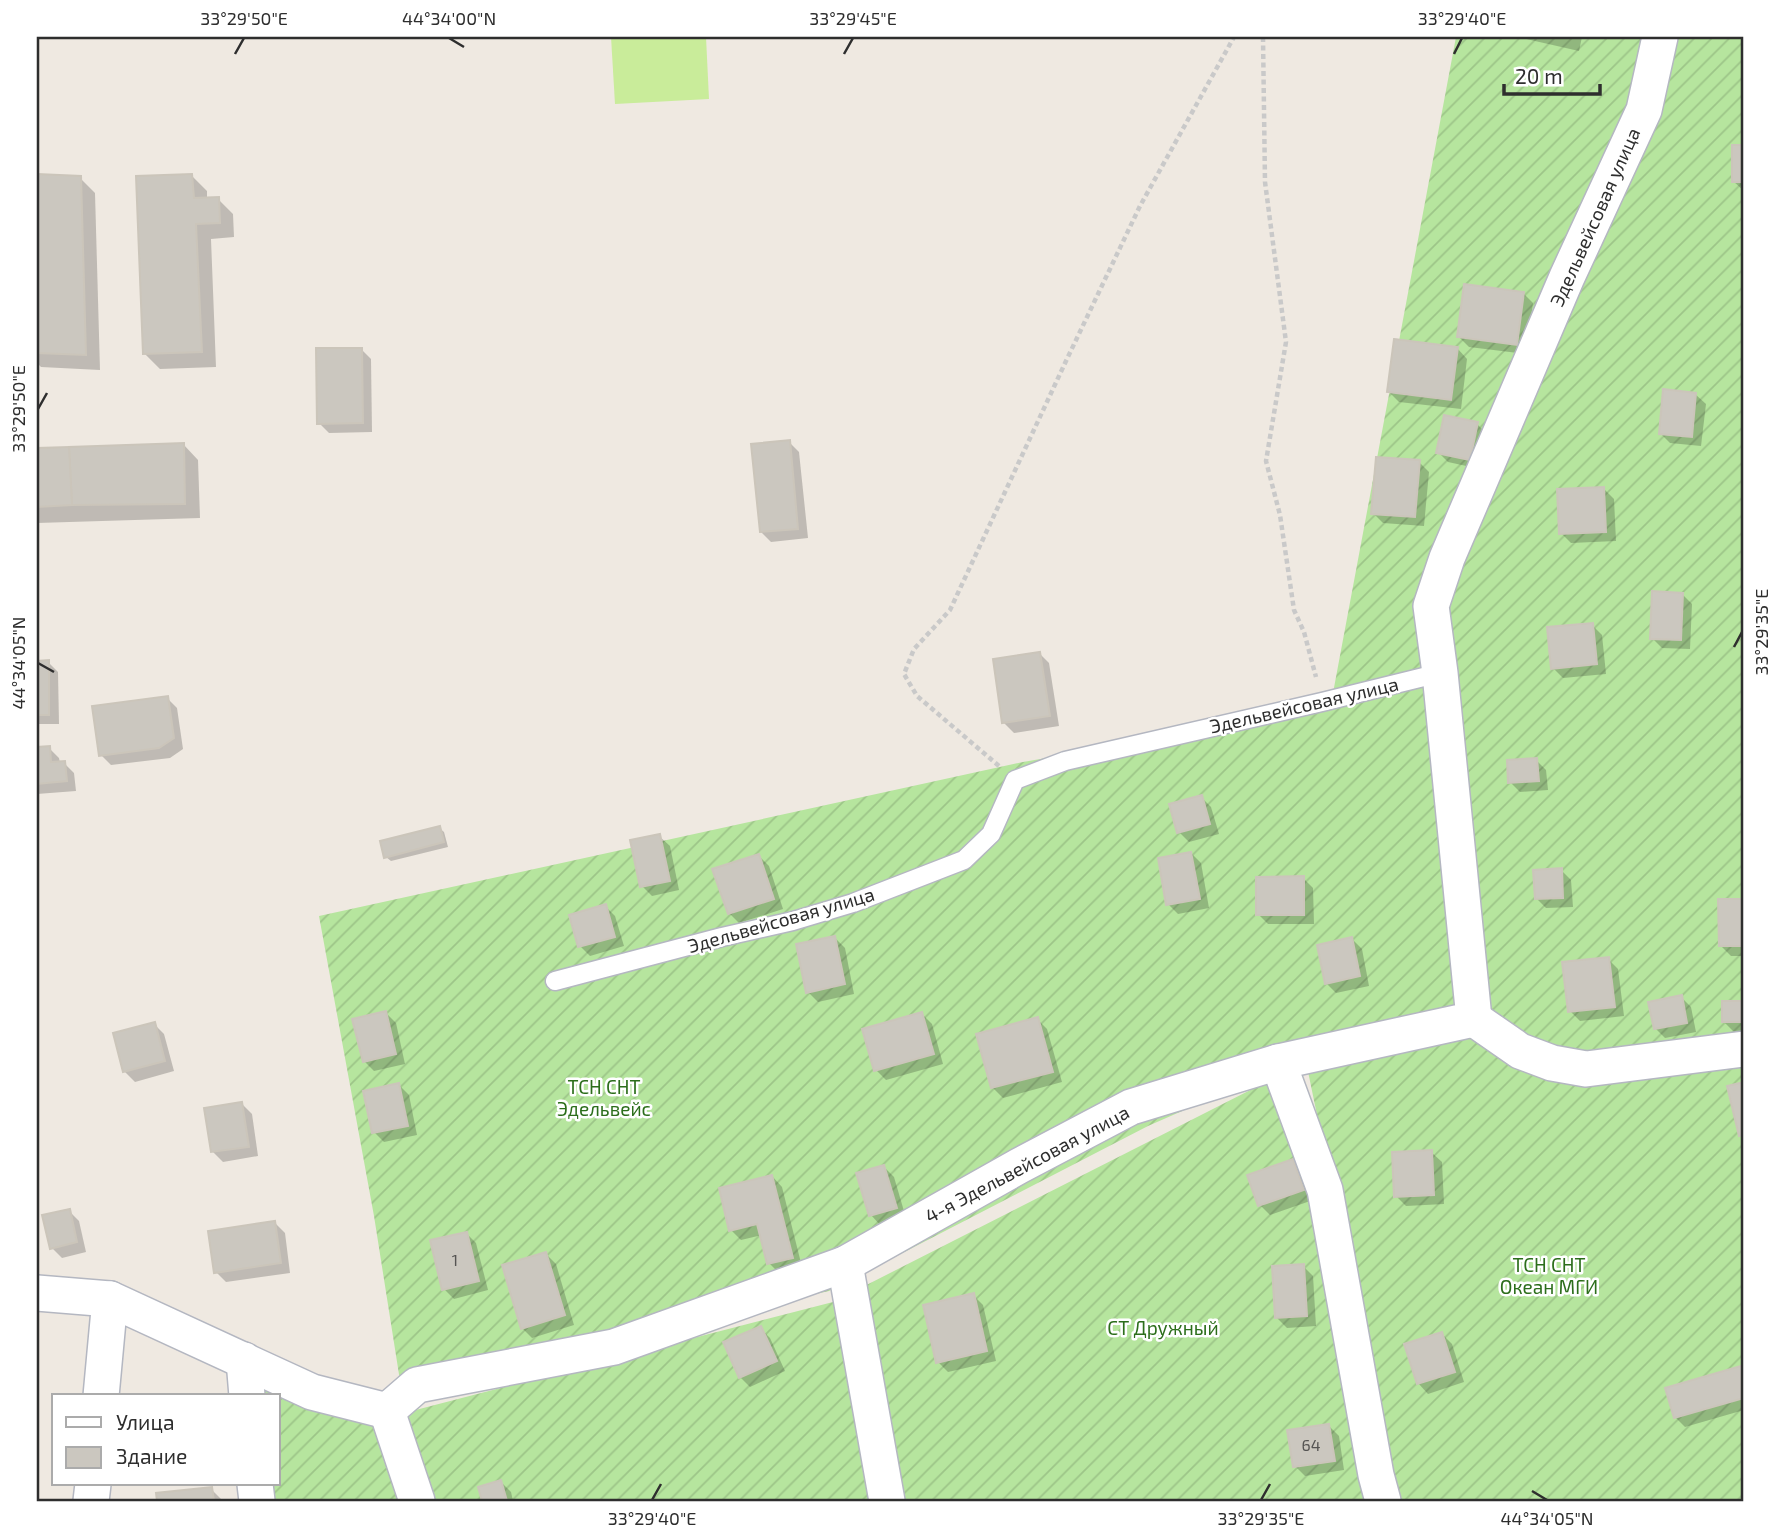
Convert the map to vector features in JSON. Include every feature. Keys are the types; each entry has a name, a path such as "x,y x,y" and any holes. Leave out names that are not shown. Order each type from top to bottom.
{"street":[{"name":"Эдельвейсовая улица","path":"1440,673 1431,607 1447,558 1567,277 1644,110 1660,37"},
{"path":"1440,673 1474,1019 1520,1051 1552,1063 1586,1069 1744,1049"},
{"name":"4-я Эдельвейсовая улица","path":"387,1411 418,1385 614,1347 845,1265 1019,1166 1131,1107 1278,1062 1474,1019"},
{"path":"1278,1062 1325,1190 1376,1475 1383,1501"},
{"path":"845,1265 887,1501"},
{"path":"37,1293 110,1299 312,1392 387,1411 417,1501"},
{"path":"101,1394 110,1299"},
{"path":"244,1360 247,1394"}],"lane":[{"name":"Эдельвейсовая улица","path":"555,981 853,904 964,860 991,834 1015,780 1065,761 1440,673"}],"path":[{"path":"1015,780 917,696 904,674 914,649 950,610 1140,206 1234,37"},
{"path":"1263,37 1265,181 1286,342 1266,461 1280,515 1294,610 1304,632 1322,702"}],"green space":[{"path":"611,37 706,37 709,99 615,104"},
{"name":"ТСН СНТ Эдельвейс","path":"1456,37 1744,37 1744,1501 1397,1501 1305,1057 1148,1126 829,1291 401,1387 374,1216 319,916 1023,762 1330,709"},
{"name":"СТ Дружный","path":"1274,1078 1314,1203 1379,1501 266,1501 264,1486 280,1486 280,1394 257,1394 255,1378 404,1413 833,1302"}],"building":[{"path":"1732,145 1744,145 1744,182 1732,182"},
{"path":"37,174 81,176 86,355 37,353"},
{"path":"192,174 194,198 219,197 220,223 196,224 202,352 143,354 136,176"},
{"path":"1464,284 1524,292 1517,345 1457,337"},
{"path":"1394,339 1458,347 1451,400 1387,392"},
{"path":"316,348 362,348 363,423 317,424"},
{"path":"1663,389 1696,393 1692,437 1659,434"},
{"path":"1444,415 1478,422 1470,460 1436,453"},
{"path":"790,440 798,529 760,532 751,444"},
{"path":"184,443 185,504 72,505 69,447"},
{"path":"69,447 72,505 37,507 37,448"},
{"path":"1376,457 1420,460 1415,517 1371,514"},
{"path":"1604,487 1606,532 1559,534 1557,489"},
{"path":"1652,591 1683,593 1681,640 1650,639"},
{"path":"1593,623 1597,664 1551,669 1547,627"},
{"path":"1040,652 1050,716 1002,723 993,659"},
{"path":"49,660 49,715 37,715 37,661"},
{"path":"168,696 174,738 159,748 99,756 92,706"},
{"path":"50,746 51,762 65,761 67,781 37,784 37,747"},
{"path":"1537,758 1539,781 1508,783 1507,760"},
{"path":"1202,795 1210,824 1177,833 1169,804"},
{"path":"440,826 444,842 384,858 380,841"},
{"path":"660,834 670,881 640,887 630,840"},
{"path":"1191,852 1200,899 1166,905 1158,858"},
{"path":"759,854 774,899 728,914 712,869"},
{"path":"1562,868 1563,898 1535,899 1533,870"},
{"path":"1304,876 1304,915 1256,915 1256,877"},
{"path":"1718,899 1744,899 1744,946 1719,946"},
{"path":"606,904 615,937 578,947 569,915"},
{"path":"835,936 845,984 806,993 796,944"},
{"path":"1352,937 1360,976 1325,984 1317,945"},
{"path":"1609,957 1615,1007 1568,1012 1562,962"},
{"path":"1682,995 1687,1023 1654,1029 1648,1002"},
{"path":"1722,1001 1744,1001 1744,1022 1722,1022"},
{"path":"386,1011 396,1054 363,1062 352,1019"},
{"path":"922,1012 934,1054 874,1071 862,1029"},
{"path":"1038,1017 1053,1072 991,1088 976,1034"},
{"path":"155,1022 165,1061 123,1072 113,1033"},
{"path":"1744,1082 1744,1135 1739,1136 1727,1086"},
{"path":"399,1083 408,1126 372,1133 363,1091"},
{"path":"242,1102 249,1147 211,1152 204,1108"},
{"path":"1432,1150 1434,1195 1394,1197 1392,1152"},
{"path":"1293,1159 1304,1190 1258,1206 1247,1175"},
{"path":"884,1165 897,1208 869,1216 856,1173"},
{"path":"772,1175 793,1258 767,1264 757,1224 729,1231 719,1188"},
{"path":"70,1209 77,1242 50,1249 42,1215"},
{"path":"275,1221 281,1263 214,1273 208,1231"},
{"path":"467,1232 479,1281 442,1290 430,1240"},
{"path":"546,1252 565,1315 521,1329 502,1265"},
{"path":"1304,1264 1307,1316 1275,1318 1272,1266"},
{"path":"974,1293 987,1351 936,1363 923,1305"},
{"path":"761,1326 777,1361 739,1378 723,1342"},
{"path":"1442,1332 1455,1372 1417,1384 1404,1344"},
{"path":"1744,1365 1744,1398 1674,1418 1665,1388"},
{"path":"1329,1424 1335,1461 1293,1467 1287,1430"},
{"path":"501,1480 507,1501 482,1501 478,1487"},
{"path":"212,1487 214,1501 157,1501 156,1493"}],"park label":[{"name":"ТСН СНТ Океан МГИ","path":"1549,1276"}]}
